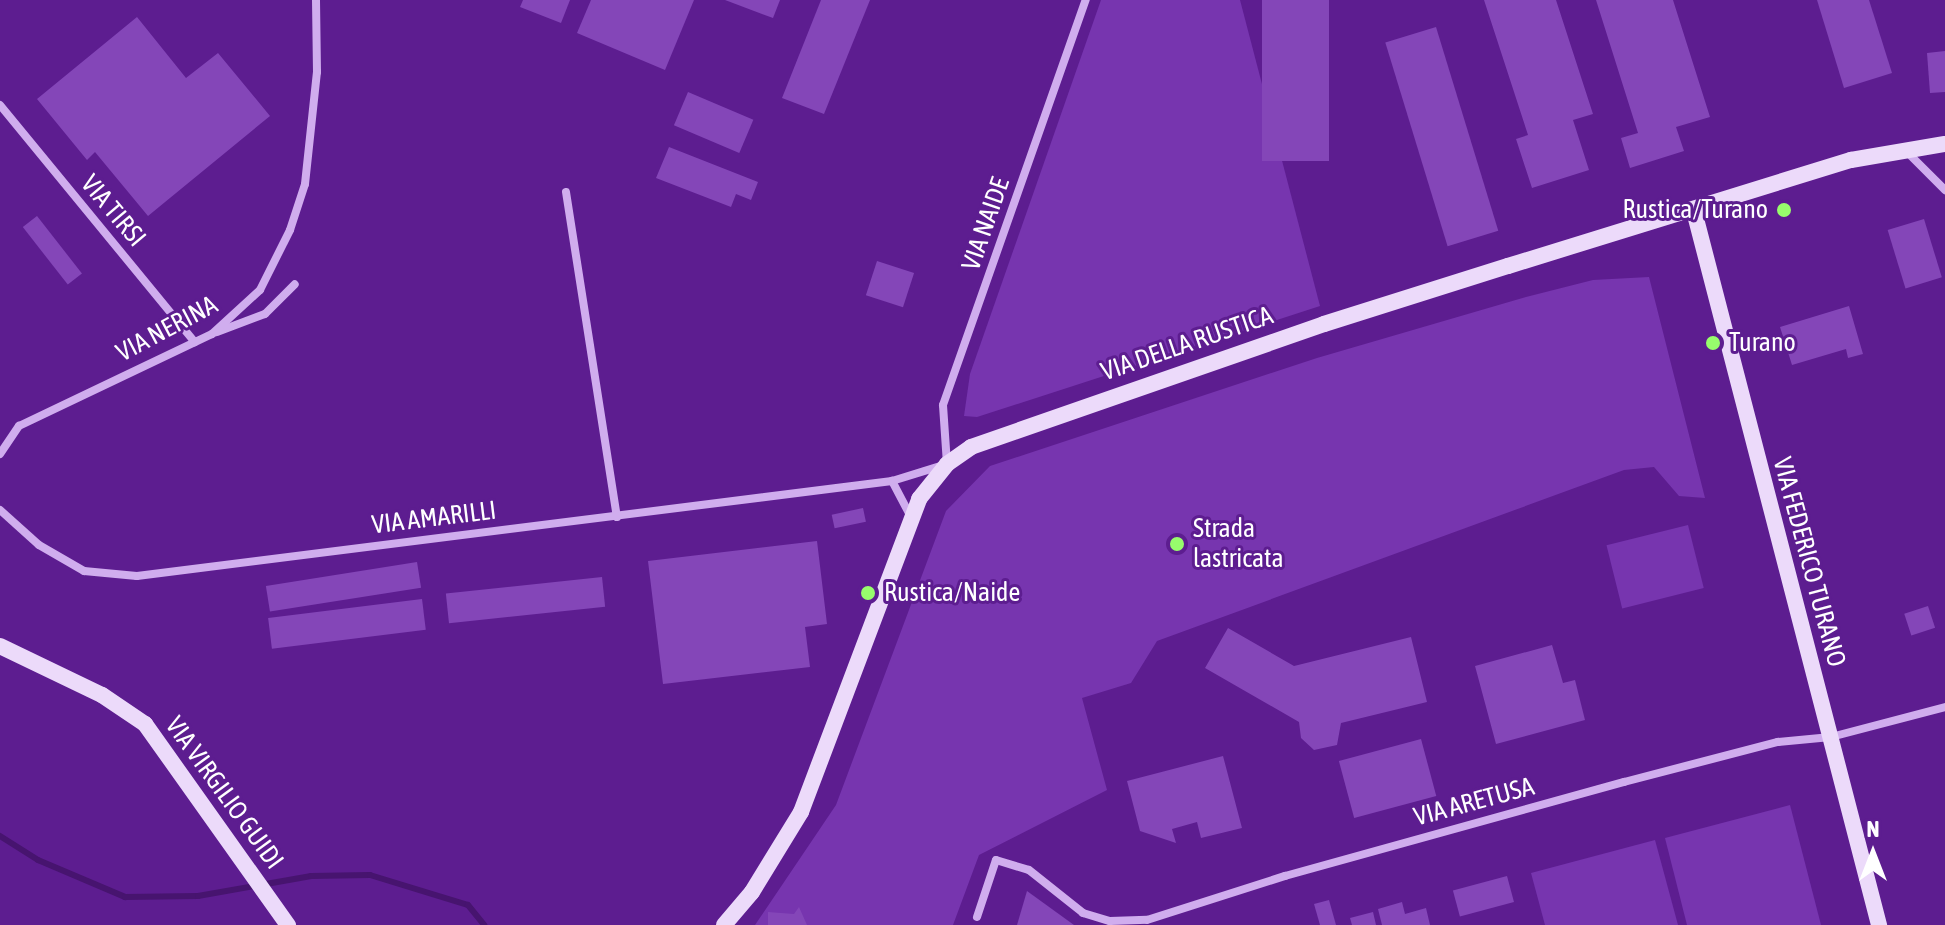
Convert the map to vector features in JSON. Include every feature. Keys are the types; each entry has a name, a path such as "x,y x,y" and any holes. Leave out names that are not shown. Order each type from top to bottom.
{"street":[{"name":"VIA NERINA","path":"0,454 19,426 212,334 260,290 290,230 305,184 317,72 316,0"},
{"name":"VIA NAIDE","path":"947,464 943,405 1086,0"},
{"name":"VIA TIRSI","path":"0,105 195,342"},
{"name":"VIA DELLA RUSTICA","path":"724,925 752,892 801,812 912,518 925,488 947,464 1010,429 1324,324 1851,160 1945,144"},
{"path":"1904,149 1945,190"},
{"path":"566,192 617,517"},
{"name":"VIA FEDERICO TURANO","path":"1694,211 1879,925"},
{"path":"212,334 265,314 295,284"},
{"name":"VIA AMARILLI","path":"0,510 39,545 84,571 107,576 194,571 892,481 947,464"},
{"path":"892,481 912,518"},
{"name":"VIA VIRGILIO GUIDI","path":"0,634 24,657"},
{"name":"VIA VIRGILIO GUIDI","path":"0,646 102,695 145,724 238,849 288,925"},
{"name":"VIA ARETUSA","path":"977,917 996,860 1029,870 1083,913 1110,921 1147,920 1285,876 1640,778 1778,742 1831,737 1945,707"}],"shaded area":[{"path":"1101,0 1240,0 1320,306 977,417 964,416 970,374"},
{"path":"1649,277 1705,498 1679,496 1654,467 1624,470 1157,641 1131,683 1082,698 1107,790 979,855 953,925 755,925 836,805 946,511 990,466 1317,358 1526,297 1593,280"},
{"path":"1688,525 1704,588 1622,608 1606,545"},
{"path":"1790,805 1821,925 1687,925 1665,838"},
{"path":"1655,840 1678,925 1545,925 1531,873"}],"building":[{"path":"523,0 570,0 561,23 520,7"},
{"path":"591,0 694,0 665,70 577,33"},
{"path":"725,0 780,0 773,18"},
{"path":"821,0 870,0 824,114 782,98"},
{"path":"1262,0 1329,0 1329,161 1262,161"},
{"path":"1484,0 1556,0 1593,114 1573,120 1589,170 1532,188 1516,139 1528,135"},
{"path":"1596,0 1673,0 1710,117 1676,127 1684,151 1630,168 1621,138 1638,133"},
{"path":"1817,0 1869,0 1892,73 1844,88"},
{"path":"137,17 186,78 218,53 270,116 148,216 95,152 87,160 37,99"},
{"path":"1436,27 1498,231 1448,246 1385,42"},
{"path":"1945,51 1945,92 1930,93 1927,53"},
{"path":"688,92 753,120 739,153 674,125"},
{"path":"669,147 758,182 751,200 736,194 731,207 656,178"},
{"path":"37,216 82,274 68,285 23,227"},
{"path":"1924,219 1942,277 1905,288 1888,230"},
{"path":"877,261 914,273 903,307 866,295"},
{"path":"1849,306 1863,354 1848,358 1846,349 1792,365 1780,327"},
{"path":"863,508 866,522 835,528 832,515"},
{"path":"817,541 827,624 805,627 810,667 663,684 648,561"},
{"path":"417,562 421,588 270,612 266,586"},
{"path":"602,577 605,607 449,623 446,593"},
{"path":"422,599 426,630 272,649 268,618"},
{"path":"1928,606 1935,628 1911,636 1904,614"},
{"path":"1228,628 1294,666 1411,637 1427,702 1341,723 1337,745 1314,750 1301,738 1299,722 1205,668"},
{"path":"1552,645 1563,683 1575,680 1585,720 1496,744 1475,666"},
{"path":"1421,739 1436,796 1354,818 1339,761"},
{"path":"1223,756 1242,828 1201,838 1197,822 1172,829 1176,843 1140,831 1127,781"},
{"path":"1507,876 1514,902 1460,917 1453,890"},
{"path":"1027,891 1074,925 1017,925"},
{"path":"1329,900 1336,925 1320,925 1314,904"},
{"path":"1402,902 1405,914 1426,908 1430,925 1382,925 1378,909"},
{"path":"799,907 807,925 768,925 768,912 794,914"},
{"path":"1373,912 1376,925 1352,925 1350,918"}],"waterway":[{"path":"0,836 38,860 125,897 198,896 311,876 370,875 468,905 484,925"}],"place":[{"name":"Rustica/Turano","path":"1784,210"},
{"name":"Turano","path":"1713,343"},
{"name":"Strada lastricata","path":"1177,544"},
{"name":"Rustica/Naide","path":"868,593"}]}
